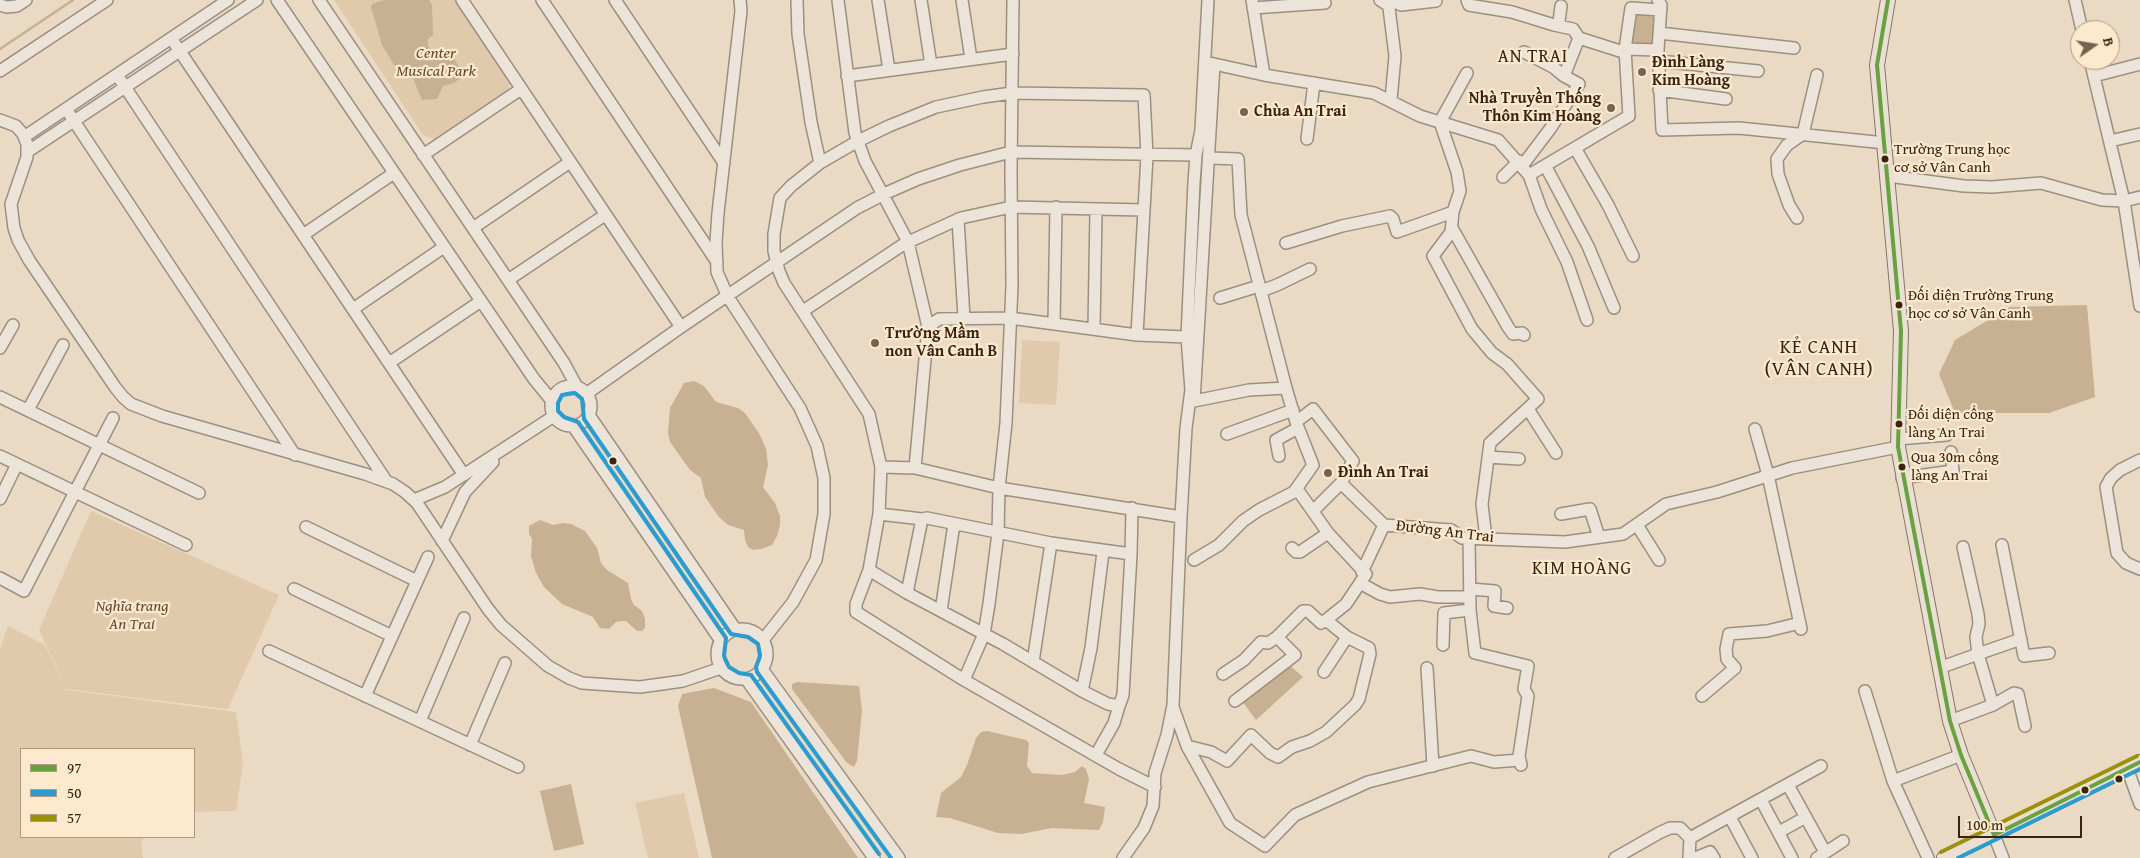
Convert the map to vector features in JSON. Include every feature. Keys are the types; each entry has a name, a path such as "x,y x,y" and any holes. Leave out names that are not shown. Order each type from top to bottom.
{"main road":[{"path":"1888,0 1877,65 1901,331 1898,443 1902,478 1950,721 1961,755 1994,835"},
{"path":"1944,858 2140,762"}],"street":[{"path":"0,5 7,7 17,6 26,0"},
{"path":"0,72 107,0"},
{"path":"24,137 228,0"},
{"path":"27,152 256,0"},
{"path":"277,0 534,379 552,401"},
{"path":"319,0 423,155 473,228 564,363 582,390 590,402 589,415 584,421 573,426 561,423 554,416 551,407 558,390 564,387 582,390 728,297 857,208 918,179 1011,152 1147,156 1196,155"},
{"path":"462,0 680,327"},
{"path":"542,0 717,262"},
{"path":"615,0 724,163"},
{"path":"740,0 741,11 716,242 717,272 728,297 800,408 817,446 824,478 824,514 816,560 793,602 763,640"},
{"path":"797,0 798,34 810,122 820,163"},
{"path":"838,0 851,117 869,169 908,242 928,327 916,468"},
{"path":"878,0 889,70"},
{"path":"921,0 930,64"},
{"path":"962,0 971,59"},
{"path":"964,680 984,634 998,533 999,488 1006,423 1010,318 1013,0"},
{"path":"1208,0 1210,158 1194,401 1249,390 1286,388"},
{"path":"1380,0 1388,4 1395,56 1390,100"},
{"path":"1390,0 1402,5 1436,1"},
{"path":"1467,0 1469,5 1512,12 1573,29 1579,38 1620,51 1625,49 1758,71"},
{"path":"2075,0 2080,20"},
{"path":"1264,74 1252,4 1325,4"},
{"path":"1503,177 1523,167 1546,167 1629,116 1625,49 1632,4 1659,5 1662,130 1739,128 1885,143"},
{"path":"1554,25 1559,22 1561,6"},
{"path":"1660,33 1794,48"},
{"path":"171,38 464,475"},
{"path":"1564,76 1579,38"},
{"path":"1523,167 1579,84 1564,76 1554,67 1524,52"},
{"path":"847,76 1012,54"},
{"path":"1210,63 1374,93 1420,116 1498,140 1523,167 1567,262 1587,320"},
{"path":"1123,858 1144,828 1153,806 1155,773 1167,735 1172,705 1186,428 1191,390 1187,337 1196,155 1210,63"},
{"path":"2094,76 2140,64"},
{"path":"2092,70 2124,201 2140,306"},
{"path":"1467,72 1440,122 1460,191 1451,232 1434,256 1472,329 1492,353 1507,364 1538,400 1490,444 1482,504 1486,539"},
{"path":"117,75 387,482"},
{"path":"1797,218 1789,205 1778,174 1777,159 1784,149 1803,134 1818,75"},
{"path":"1307,139 1314,83"},
{"path":"423,155 521,89"},
{"path":"1660,90 1726,100"},
{"path":"1136,335 1147,156 1144,95 1012,92 936,107 858,141 820,163 791,186 780,198 774,234 776,264 784,283 869,414 881,467 879,514 869,570 856,604 856,612 964,680 1096,756 1154,786"},
{"path":"66,109 296,455"},
{"path":"0,120 16,126 27,144 27,152 11,204 12,222 18,240 29,260 123,397 131,404 154,414 387,482 405,492 414,500 488,609 501,625 548,666 569,678 582,683 640,688 683,681 721,668"},
{"path":"2110,141 2140,134"},
{"path":"1575,148 1608,205 1633,256"},
{"path":"1194,560 1219,545 1243,521 1297,489 1313,465 1292,410 1241,215 1238,159 1210,158"},
{"path":"473,228 570,162"},
{"path":"1546,167 1588,246 1614,308"},
{"path":"304,235 394,173"},
{"path":"1888,176 1964,186 2001,187 2041,183 2102,200 2124,201 2140,197"},
{"path":"803,311 908,242 958,219 1011,207 1056,207 1096,211 1102,209 1143,210"},
{"path":"1054,323 1056,207"},
{"path":"1094,329 1096,211"},
{"path":"1286,243 1342,226 1390,216 1393,219 1397,232 1454,212"},
{"path":"508,280 605,215"},
{"path":"958,219 964,318"},
{"path":"1452,228 1508,327 1513,334 1524,335"},
{"path":"353,309 444,247"},
{"path":"1220,298 1277,285 1310,269"},
{"path":"389,363 481,301"},
{"path":"928,327 939,319 1010,318 1136,335 1187,337"},
{"path":"0,348 13,324"},
{"path":"28,410 63,345"},
{"path":"0,397 199,493"},
{"path":"1279,456 1276,440 1297,425 1313,409 1353,461 1341,483 1313,511"},
{"path":"1528,409 1556,453"},
{"path":"1227,434 1292,410"},
{"path":"589,415 736,630"},
{"path":"414,500 437,492 506,449 554,416"},
{"path":"0,578 24,591 113,418"},
{"path":"573,426 721,641"},
{"path":"1702,696 1735,668 1727,660 1726,649 1729,634 1801,626 1768,475 1755,429"},
{"name":"Đường An Trai","path":"1341,483 1384,525 1451,530 1462,538 1565,542 1623,534 1666,504 1717,492 1792,468 1898,443 1947,435"},
{"path":"442,541 465,492 506,449"},
{"path":"1902,478 1953,471 1951,452"},
{"path":"0,456 186,545"},
{"path":"1488,457 1519,459"},
{"path":"2140,460 2120,470 2111,478 2106,487 2117,553 2126,563 2140,569"},
{"path":"0,499 17,464"},
{"path":"881,467 916,468 999,488 1181,516"},
{"path":"1297,489 1361,577 1380,594 1390,596 1420,594 1438,597 1495,591 1494,606 1506,608"},
{"path":"1096,756 1114,723 1123,695 1132,508"},
{"path":"1562,514 1590,509 1598,537"},
{"path":"879,514 928,518 1052,543 1103,552 1131,554"},
{"path":"907,593 922,519"},
{"path":"941,611 954,524"},
{"path":"1224,674 1244,660 1262,642 1268,643 1277,637 1303,611 1308,610 1321,623 1346,604 1361,577 1384,525"},
{"path":"1636,525 1659,560"},
{"path":"306,527 417,581"},
{"path":"1292,548 1296,552 1304,550 1328,533"},
{"path":"1172,705 1187,746 1230,823 1265,846 1295,815 1368,782 1471,756 1494,762 1521,764 1519,756 1528,696 1524,689 1528,666 1475,653 1470,610 1469,538"},
{"path":"1033,662 1052,543"},
{"path":"2002,545 2024,656 2049,653"},
{"path":"1964,547 1978,614 1979,624 1976,638 1978,654 1993,705"},
{"path":"1082,691 1091,648 1103,552"},
{"path":"365,696 428,557"},
{"path":"869,570 1082,691 1108,704 1119,706"},
{"path":"294,589 392,636"},
{"path":"1443,645 1444,613 1470,610"},
{"path":"420,721 464,618"},
{"path":"1187,746 1211,752 1227,761 1252,735 1270,753 1278,758 1292,747 1319,737 1326,732 1355,705 1359,698 1370,654 1369,648 1347,637 1326,620"},
{"path":"736,630 750,630 763,640 767,656 762,669 754,677 746,679 730,677 721,668 717,657 721,641 726,634 736,630"},
{"path":"1235,701 1295,655 1277,637"},
{"path":"1324,672 1347,637"},
{"path":"1939,668 2021,639"},
{"path":"269,651 518,767"},
{"path":"470,745 505,663"},
{"path":"1427,668 1433,766"},
{"path":"762,669 898,858"},
{"path":"746,679 874,858"},
{"path":"1865,692 1893,782 1928,858"},
{"path":"1950,721 1993,705 2014,693 2018,694 2025,726"},
{"path":"1893,782 1961,755"},
{"path":"1690,838 1821,766"},
{"path":"2127,768 2140,804"},
{"path":"1788,785 1806,817 1821,855 1843,841"},
{"path":"1761,800 1792,858"},
{"path":"1730,816 1752,858"},
{"path":"1779,832 1806,817"},
{"path":"1614,858 1670,828 1680,828 1690,838 1689,858"},
{"path":"1994,835 2003,858"},
{"path":"1695,858 1710,852 1714,858"}],"green space":[{"name":"Center Musical Park","path":"334,0 455,0 510,80 508,94 438,141 423,135"},
{"path":"1022,340 1060,342 1056,405 1019,403"},
{"name":"Nghĩa trang An Trai","path":"91,511 279,595 228,709 67,689 39,630"},
{"path":"8,626 45,645 67,690 236,712 243,763 236,811 195,812 195,748 20,748 20,838 144,838 141,843 143,858 0,858 0,649"},
{"path":"684,793 699,858 648,858 635,803"}],"shaded area":[{"path":"384,0 429,0 432,5 433,35 428,39 428,45 431,51 435,53 442,52 453,57 460,68 462,77 454,83 443,86 437,99 422,100 408,70 394,65 382,45 371,7 372,4"},
{"path":"1632,11 1658,14 1656,46 1628,44"},
{"path":"2087,305 2095,397 2049,413 1955,413 1939,374 1955,340 2010,307"},
{"path":"694,381 704,386 716,402 738,408 745,413 760,435 766,449 768,465 763,487 775,503 780,516 777,536 772,545 753,550 748,547 744,530 728,525 719,517 705,497 701,478 690,470 670,442 668,432 670,408 684,383"},
{"path":"540,520 553,525 571,524 585,531 597,548 601,563 607,570 628,583 631,599 634,605 642,611 645,619 645,628 642,631 637,631 626,621 616,622 609,629 600,628 593,617 562,604 544,587 536,573 531,556 532,539 529,534 529,526"},
{"path":"1286,662 1303,677 1256,720 1239,697"},
{"path":"797,682 859,686 862,710 857,761 854,767 847,763 792,689 792,684"},
{"path":"714,688 751,702 858,858 712,858 678,706 682,694"},
{"path":"987,731 1026,740 1029,743 1027,766 1032,773 1062,775 1075,772 1082,766 1086,769 1089,779 1084,803 1105,807 1103,822 1099,830 1052,828 1021,834 998,833 950,818 936,817 941,793 961,777 976,738 981,732"},
{"path":"571,784 584,844 554,851 540,791"}],"waterway":[{"path":"0,49 73,0"}],"transit line":[{"name":"97","path":"1888,0 1877,65 1901,331 1898,447 1950,721 1961,755 1994,835"},
{"name":"50","path":"879,854 751,675 739,673 729,667 724,656 726,638 578,422 564,417 558,411 558,403 562,395 575,393 582,399 584,419 731,634 748,637 758,644 760,656 756,667 757,672 891,858"},
{"name":"57","path":"1941,852 2137,756"},
{"name":"97","path":"1994,835 2140,762"},
{"name":"50","path":"1958,858 2140,769"}],"place":[{"name":"Đình Làng Kim Hoàng","path":"1642,72"},
{"name":"Nhà Truyền Thống Thôn Kim Hoàng","path":"1611,108"},
{"name":"Chùa An Trai","path":"1244,112"},
{"name":"Trường Trung học cơ sở Vân Canh","path":"1885,159"},
{"name":"Đối diện Trường Trung học cơ sở Vân Canh","path":"1899,305"},
{"name":"Trường Mầm non Vân Canh B","path":"875,343"},
{"name":"Đối diện cổng làng An Trai","path":"1899,424"},
{"name":"Qua 30m cổng làng An Trai","path":"1902,467"},
{"name":"Đình An Trai","path":"1328,473"}],"district":[{"name":"AN TRAI","path":"1533,57"},
{"name":"KẺ CANH (VÂN CANH)","path":"1819,359"},
{"name":"KIM HOÀNG","path":"1582,569"}]}
